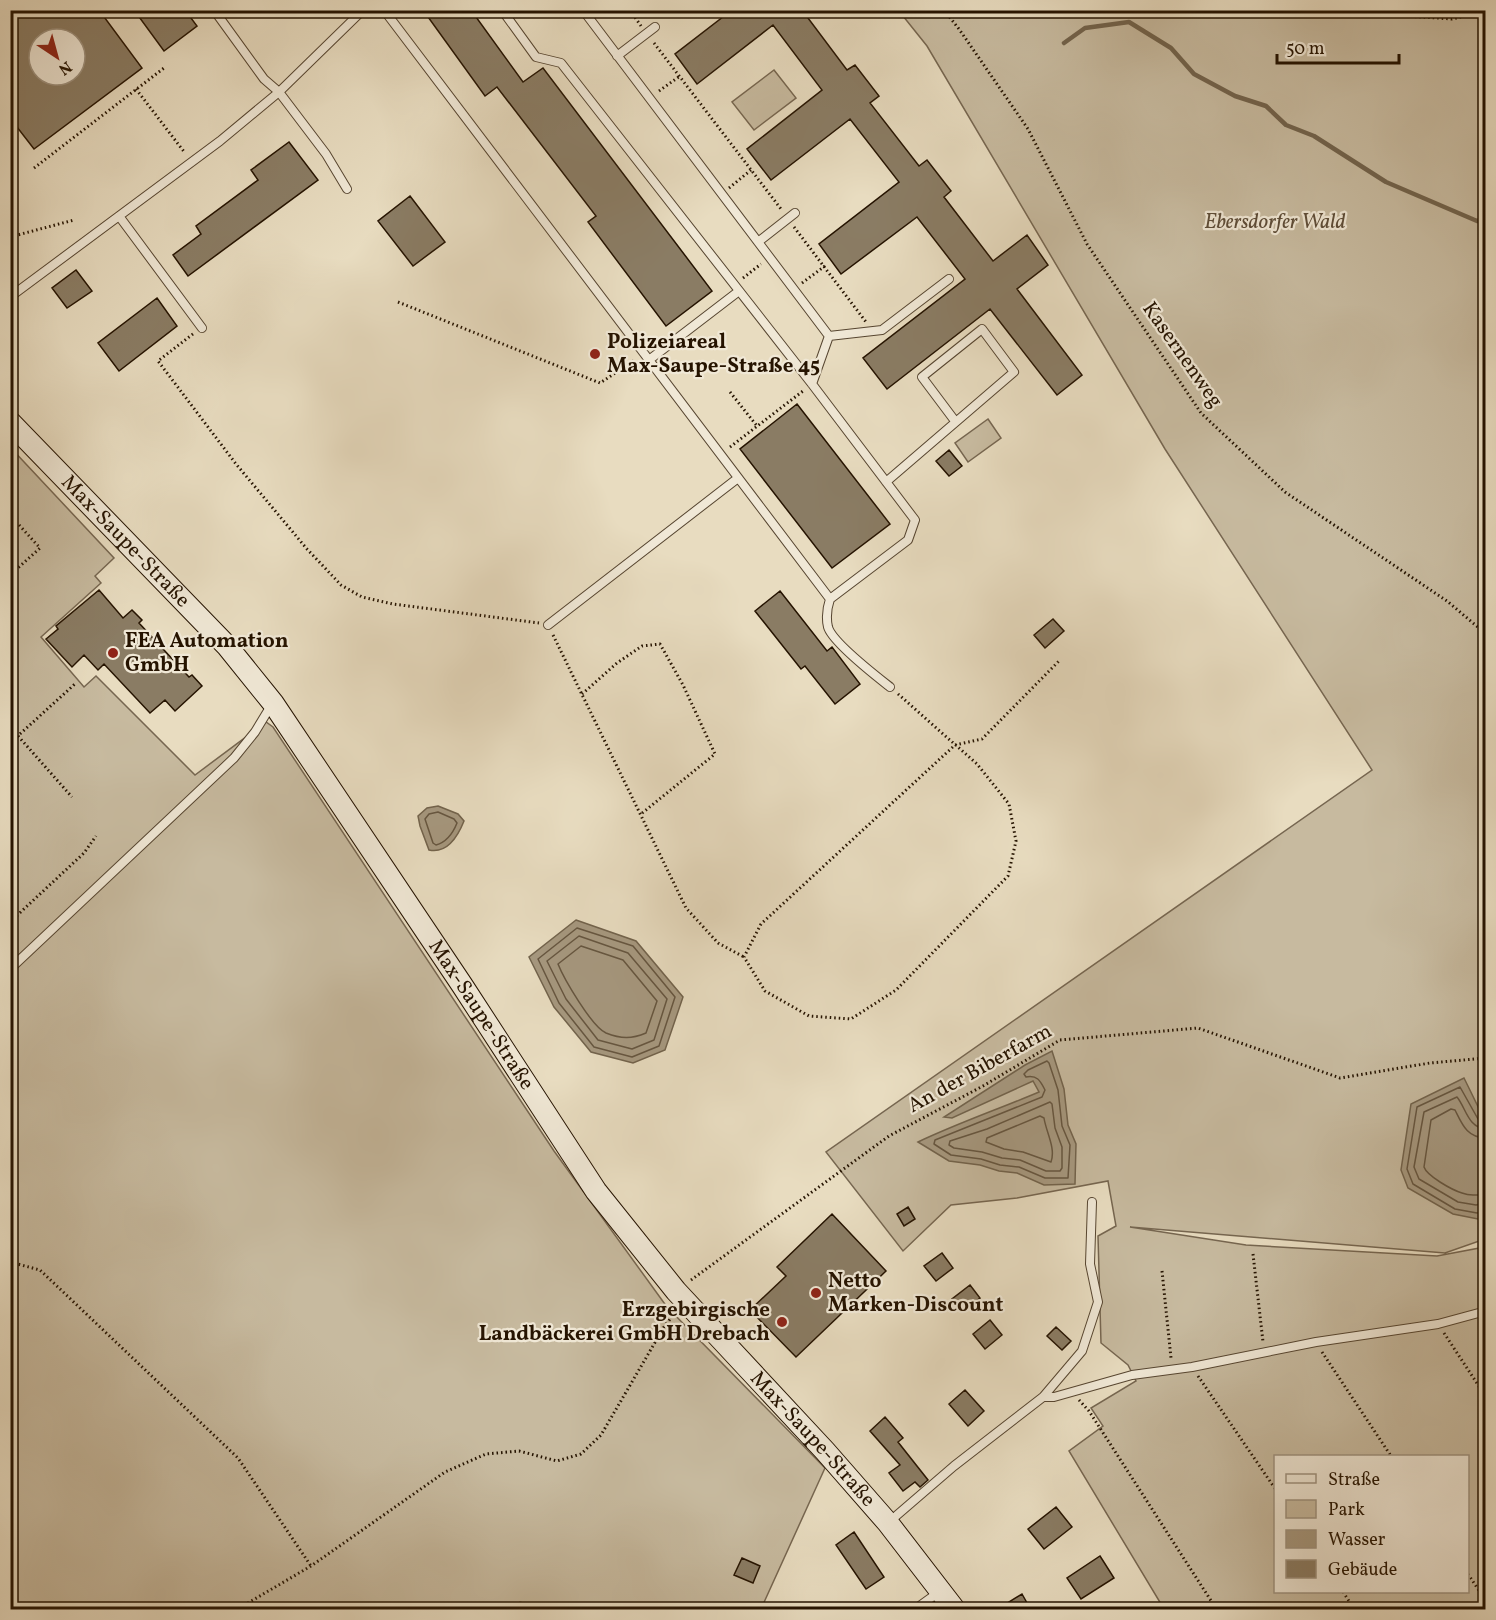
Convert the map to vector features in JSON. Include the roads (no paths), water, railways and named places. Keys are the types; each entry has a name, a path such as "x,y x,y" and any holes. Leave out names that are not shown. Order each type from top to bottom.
{"street":[{"name":"Max-Saupe-Straße","path":"10,422 227,646 273,703 462,985 596,1191 680,1296 825,1451 888,1523 955,1610"}],"lane":[{"path":"214,10 264,79 279,92 326,154 347,189"},
{"path":"10,297 192,162 279,92 363,10"},
{"path":"384,10 830,599"},
{"path":"502,10 536,57 561,63 812,384 915,520 908,540 830,599 827,609 828,629 844,648 890,687"},
{"path":"583,10 829,336"},
{"path":"617,56 655,27"},
{"path":"119,216 202,328"},
{"path":"758,242 792,216"},
{"path":"829,336 882,330 949,279"},
{"path":"649,360 739,291"},
{"path":"886,482 1014,372 982,329 922,377 955,421"},
{"path":"812,384 829,336"},
{"path":"548,624 738,478"},
{"path":"10,969 234,758 255,732 273,703"},
{"path":"888,1523 954,1466 1043,1397 1082,1351 1098,1302 1090,1264 1092,1202"},
{"path":"1043,1397 1054,1397 1132,1375 1316,1342 1438,1324 1485,1311"},
{"path":"914,1610 940,1591"}],"water":[{"path":"438,806 458,814 464,821 451,843 436,851 429,850 418,816 427,808"},
{"path":"576,920 636,941 683,997 665,1050 633,1063 591,1052 554,1007 529,957"},
{"path":"1052,1051 1064,1089 1068,1125 1076,1144 1075,1184 1044,1185 1017,1173 949,1161 918,1142 1039,1092 1033,1081 952,1118 944,1117 1025,1065"},
{"path":"1464,1078 1485,1121 1485,1216 1478,1219 1453,1214 1408,1188 1401,1170 1411,1104"}],"waterway":[{"path":"1064,43 1085,28 1129,22 1171,48 1194,74 1235,96 1266,106 1286,125 1314,136 1386,182 1477,221 1486,218"}],"place":[{"name":"Polizeiareal Max-Saupe-Straße 45","path":"595,354"},
{"name":"FEA Automation GmbH","path":"113,653"},
{"name":"Netto Marken-Discount","path":"816,1293"},
{"name":"Erzgebirgische Landbäckerei GmbH Drebach","path":"782,1322"}],"park label":[{"name":"Ebersdorfer Wald","path":"1275,222"}]}
